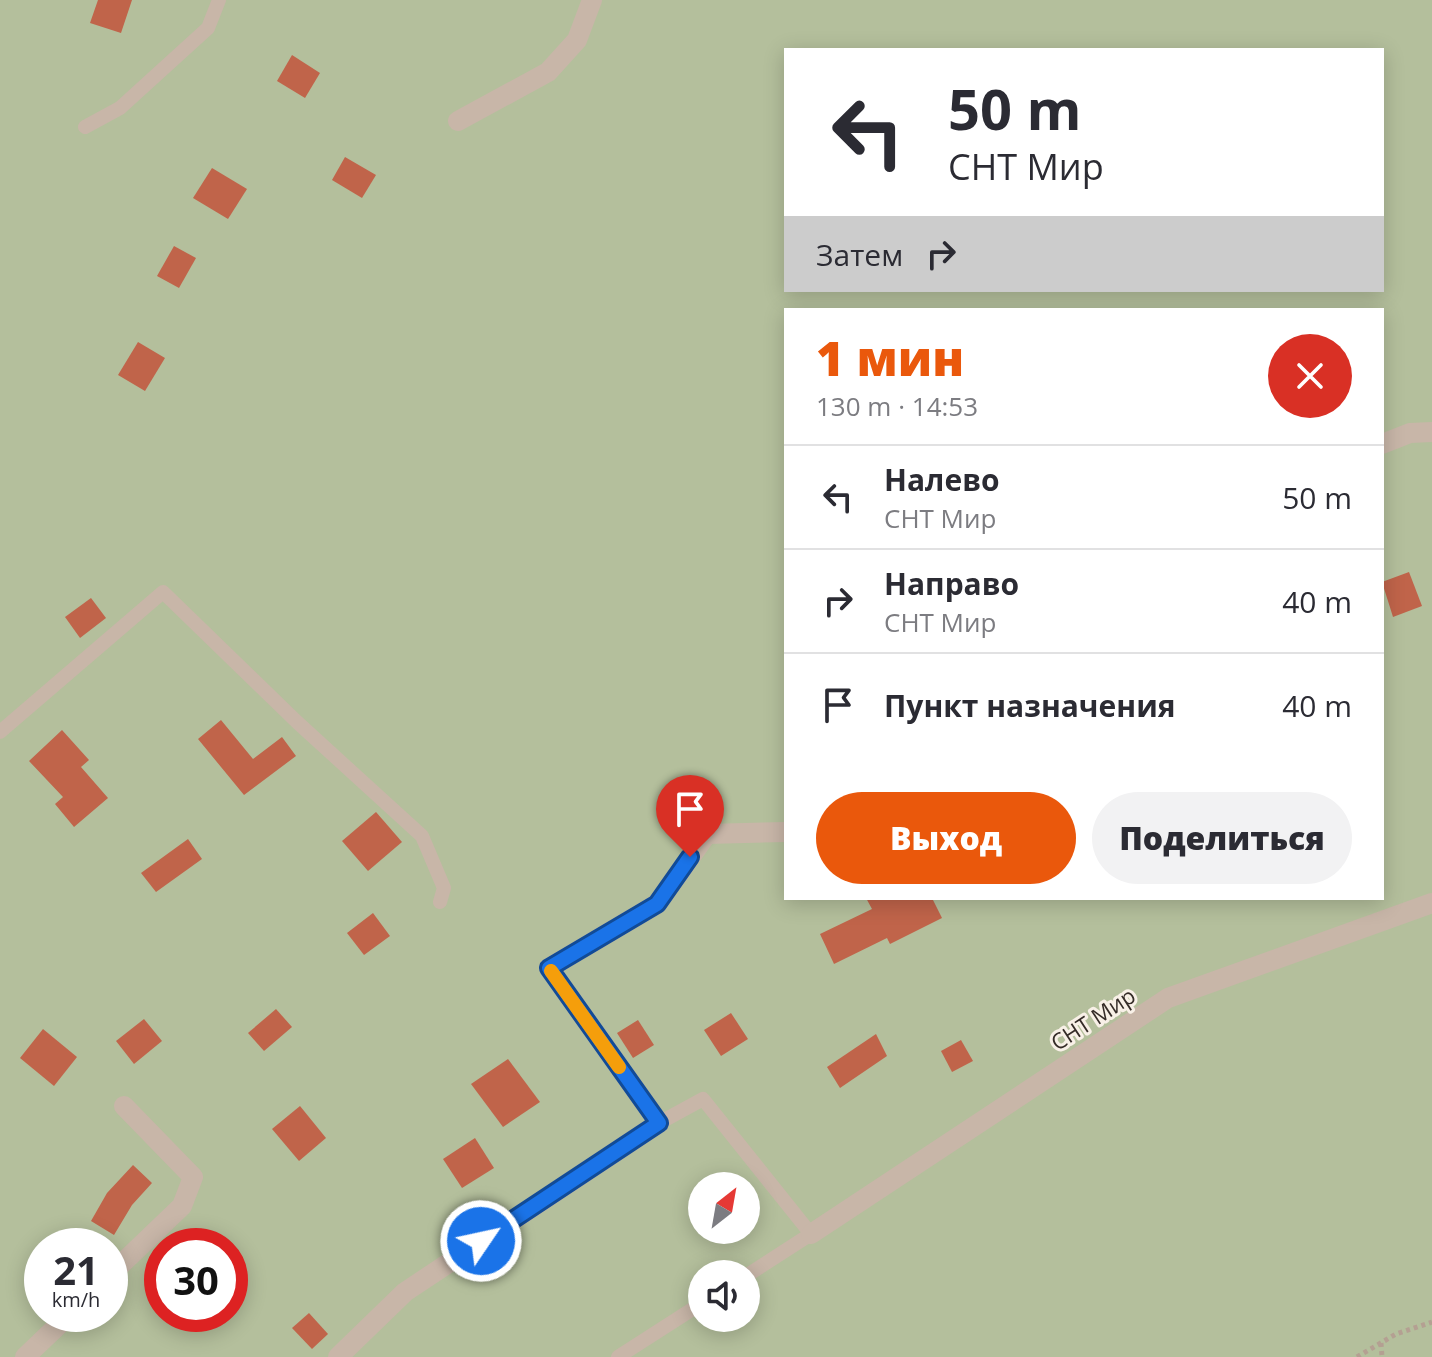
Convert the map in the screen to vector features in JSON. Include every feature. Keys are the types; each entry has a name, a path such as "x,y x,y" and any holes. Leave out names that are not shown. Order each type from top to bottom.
{"street":[{"path":"458,121 548,72 577,40 592,0"},
{"path":"1384,443 1410,433 1432,432"},
{"path":"338,1357 405,1292 659,1123 549,968 657,904 707,834 784,832"},
{"name":"СНТ Мир","path":"811,1234 1168,998 1432,903"},
{"path":"124,1106 193,1177 182,1206 128,1258"},
{"path":"25,1357 51,1332"}],"lane":[{"path":"85,127 120,108 208,28 219,0"},
{"path":"0,732 163,592 297,722 422,836 444,888 440,902"},
{"path":"659,1123 703,1099 811,1234 760,1267"},
{"path":"618,1357 688,1312"}],"path":[{"path":"1357,1357 1396,1334 1432,1322"},
{"path":"1381,1343 1382,1357"}],"green space":[{"path":"0,0 1432,0 1432,1357 0,1357"}],"building":[{"path":"98,0 132,0 121,33 90,23"},
{"path":"292,55 320,73 305,98 277,81"},
{"path":"345,157 376,175 362,198 332,180"},
{"path":"212,168 247,189 228,219 193,198"},
{"path":"174,246 196,258 179,288 157,276"},
{"path":"138,342 165,358 145,391 118,375"},
{"path":"1409,572 1422,606 1393,617 1384,581"},
{"path":"91,598 106,618 80,638 65,617"},
{"path":"221,720 253,759 282,737 296,756 244,795 198,739"},
{"path":"62,730 89,760 81,767 108,798 74,827 55,804 63,797 29,761"},
{"path":"376,812 402,842 368,871 342,841"},
{"path":"188,839 202,859 156,892 141,873"},
{"path":"867,900 933,900 942,918 890,944 887,938 834,964 820,934 872,909"},
{"path":"373,913 390,936 364,955 347,933"},
{"path":"276,1009 292,1027 264,1051 248,1033"},
{"path":"731,1013 748,1039 721,1056 704,1030"},
{"path":"144,1019 162,1041 134,1064 116,1041"},
{"path":"638,1020 654,1045 633,1058 617,1033"},
{"path":"43,1029 77,1057 54,1086 20,1058"},
{"path":"876,1034 887,1056 840,1088 827,1067"},
{"path":"961,1040 973,1061 952,1072 941,1051"},
{"path":"508,1059 540,1102 503,1127 471,1084"},
{"path":"300,1106 326,1138 299,1161 272,1129"},
{"path":"475,1138 494,1168 462,1188 443,1159"},
{"path":"133,1165 152,1183 132,1205 118,1228 102,1228 91,1221 107,1193"},
{"path":"309,1313 328,1334 312,1349 292,1328"}],"slow traffic":[{"path":"551,971 619,1067"}],"route":[{"path":"481,1241 659,1123 549,968 657,904 690,857"}]}
